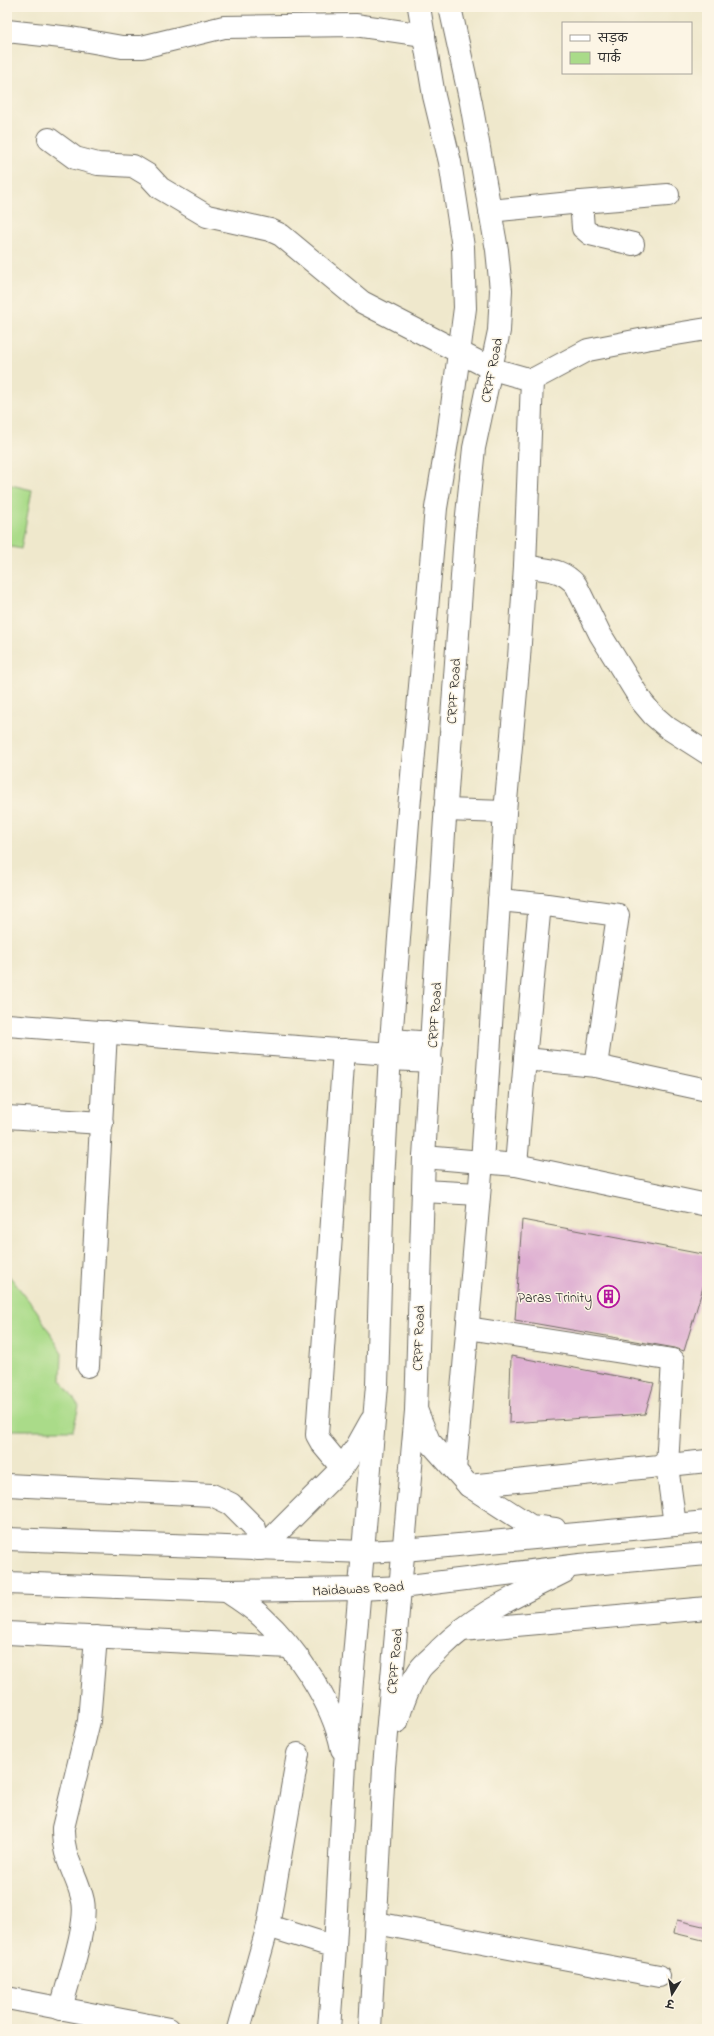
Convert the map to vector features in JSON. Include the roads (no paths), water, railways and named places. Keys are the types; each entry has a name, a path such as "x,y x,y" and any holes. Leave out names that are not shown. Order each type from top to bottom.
{"street":[{"path":"329,2029 335,1947 344,1764 359,1590 364,1552 374,1415 391,1051 426,608 436,508 448,436 458,351 465,308 463,247 450,162 434,96 418,7"},
{"name":"CRPF Road","path":"370,2029 384,1767 416,1411 424,1157 445,810 465,534 474,448 499,331 501,290 497,250 471,103 450,7"},
{"path":"7,31 71,38 122,47 142,47 224,27 355,25 424,35"},
{"path":"48,139 75,158 98,164 133,166 148,175 160,188 207,216 270,230 281,235 362,302 492,369 532,380 588,350 707,329"},
{"path":"490,211 668,195"},
{"path":"581,202 583,228 590,234 632,244"},
{"path":"462,1478 468,1328 482,1162 505,812 519,658 525,566 531,447 532,380"},
{"path":"525,566 565,574 576,585 600,634 642,702 668,728 707,752"},
{"path":"445,810 505,812"},
{"path":"499,900 618,915 596,1066"},
{"path":"516,1165 524,1059 540,904"},
{"path":"7,1025 344,1050 431,1052"},
{"path":"88,1366 106,1032"},
{"path":"342,1468 322,1444 317,1435 344,1050"},
{"path":"524,1059 596,1066 707,1090"},
{"path":"7,1117 102,1122"},
{"path":"424,1157 516,1165 707,1205"},
{"path":"423,1191 479,1194"},
{"path":"468,1328 674,1360 667,1466 675,1525"},
{"path":"416,1411 429,1441 462,1478 531,1526 582,1533"},
{"path":"259,1549 342,1468 357,1446 374,1415"},
{"path":"462,1478 667,1466 707,1461"},
{"path":"7,1485 212,1495 231,1504 255,1528 259,1549"},
{"path":"7,1539 364,1552 404,1550 707,1522"},
{"name":"Maidawas Road","path":"7,1583 226,1591 359,1590 401,1587 580,1565 707,1554"},
{"path":"384,1767 403,1702 420,1668 481,1615 513,1597 580,1565"},
{"path":"226,1591 260,1615 304,1666 324,1702 339,1737 344,1764"},
{"path":"462,1630 707,1608"},
{"path":"7,1633 289,1647"},
{"path":"61,2009 84,1916 81,1892 64,1852 63,1828 89,1721 96,1637"},
{"path":"239,2029 268,1926 298,1754"},
{"path":"376,1923 659,1976"},
{"path":"268,1926 335,1947"},
{"path":"7,1998 169,2029"}],"place":[{"name":"Paras Trinity","path":"608,1297"}]}
